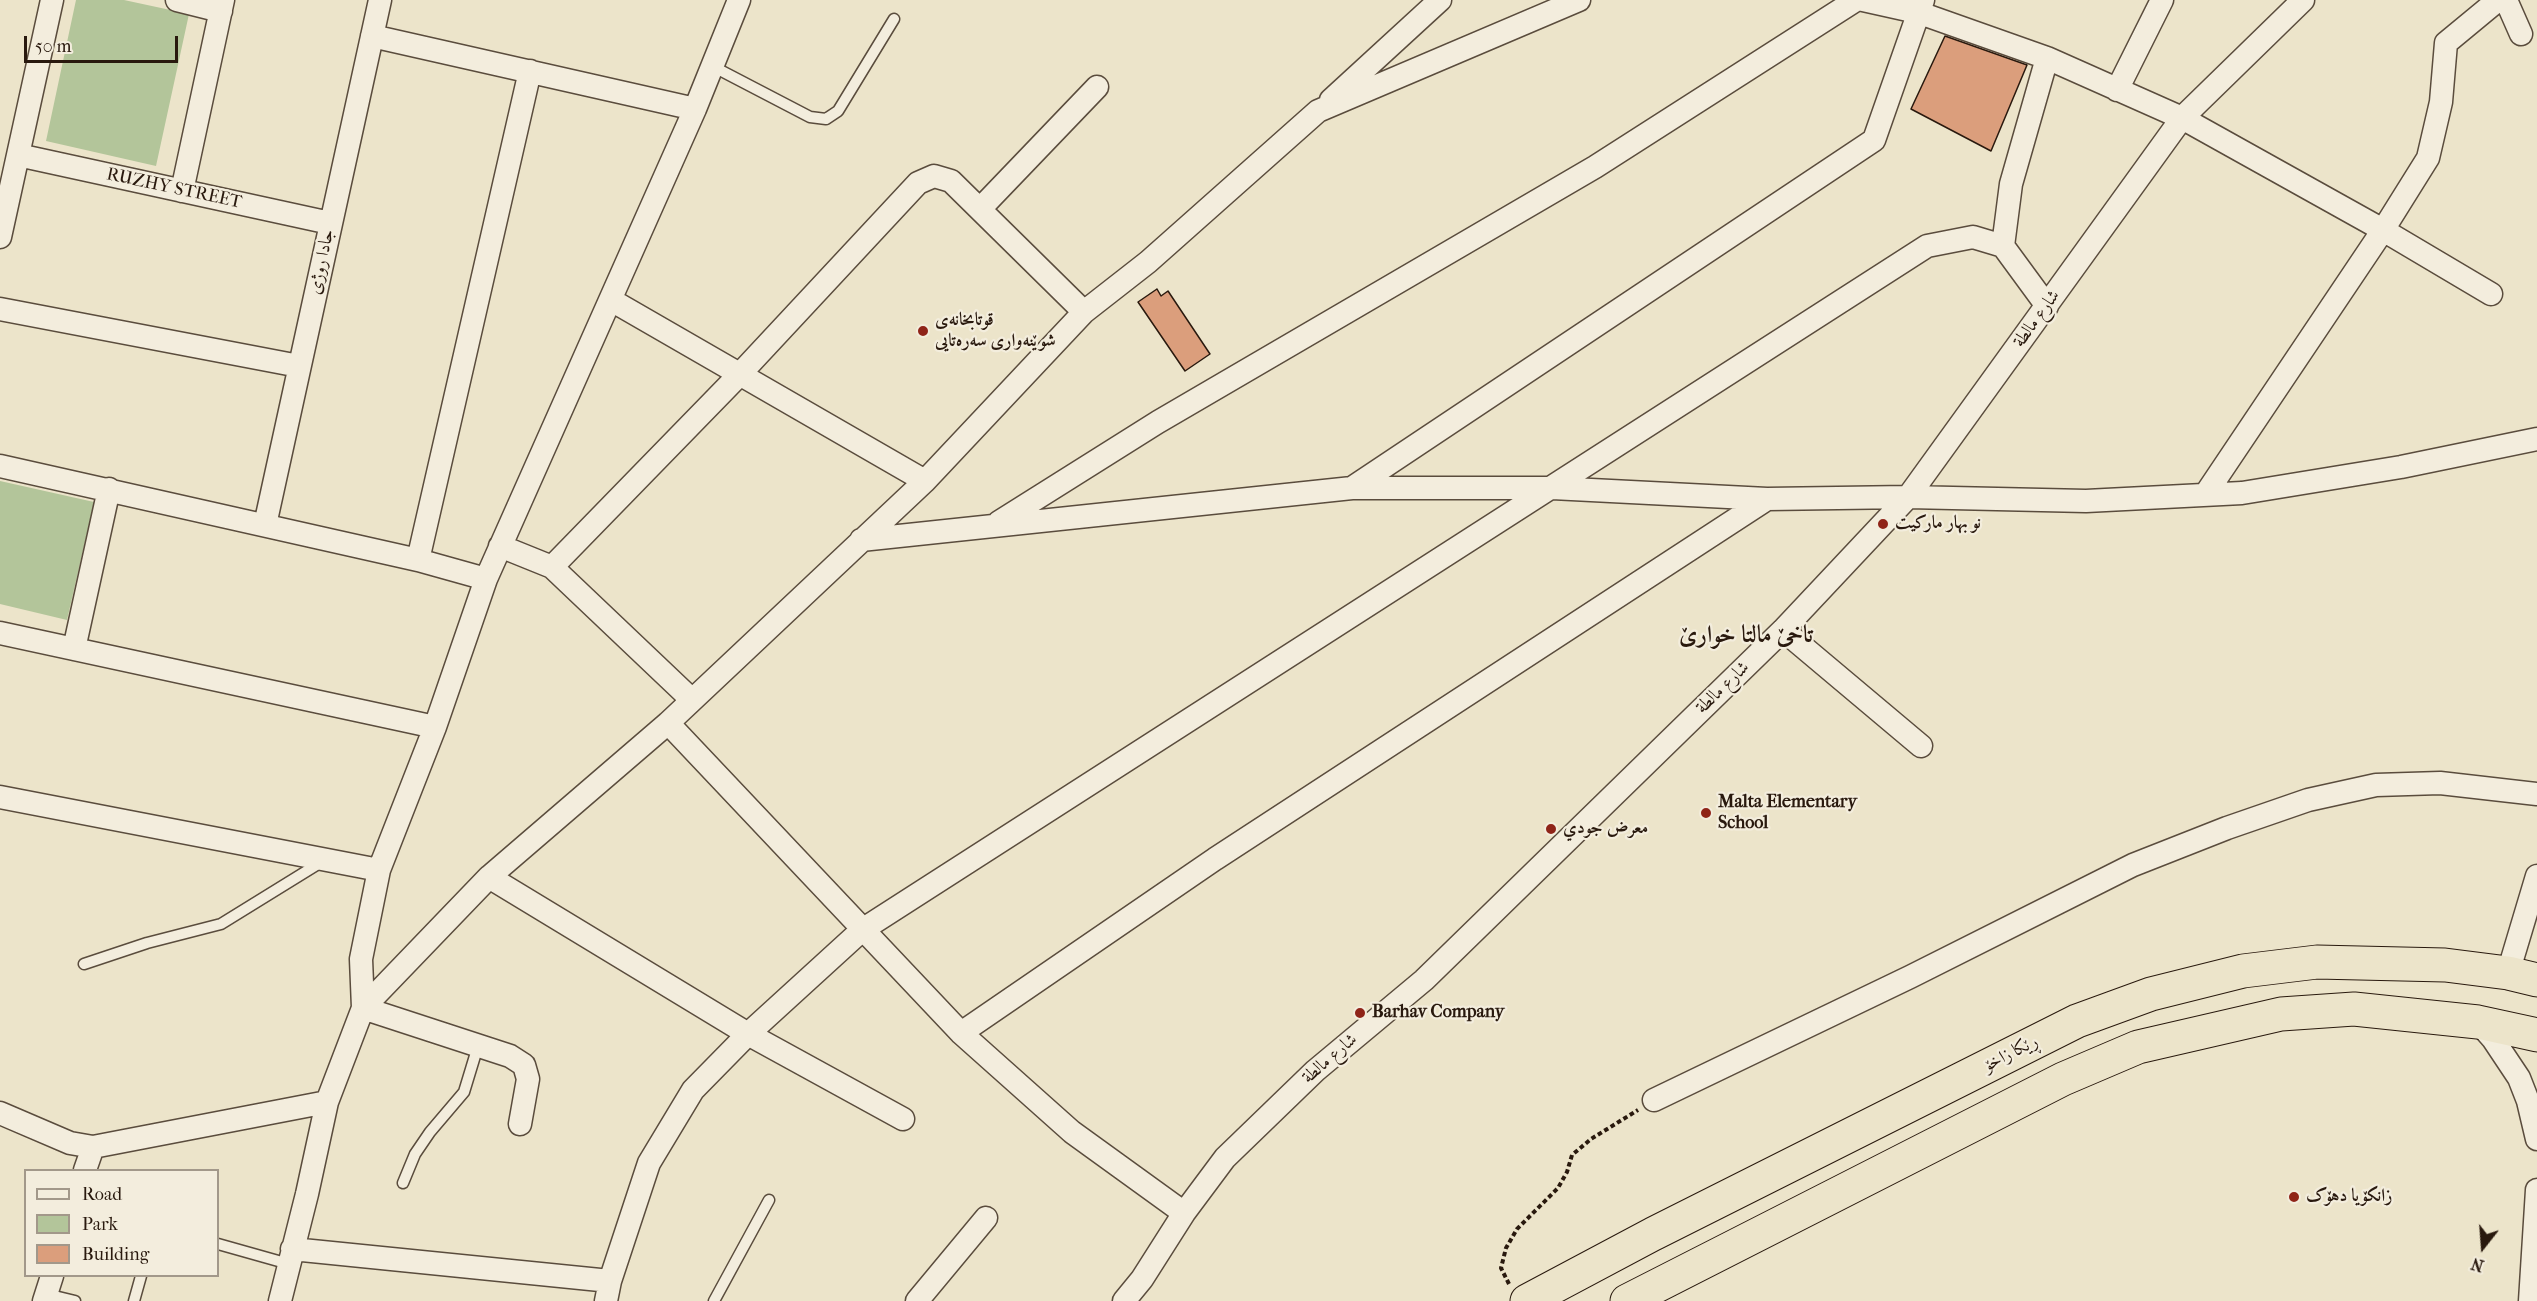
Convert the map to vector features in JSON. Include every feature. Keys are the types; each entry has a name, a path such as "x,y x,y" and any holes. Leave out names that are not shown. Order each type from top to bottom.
{"highway":[{"name":"ڕێکا زاخۆ","path":"1521,1297 1653,1234 2077,1021 2151,994 2243,971 2317,962 2445,965 2523,977"},
{"path":"1627,1301 2063,1079 2139,1047 2281,1014 2354,1009 2478,1022 2537,1035"}],"street":[{"path":"0,237 52,0"},
{"path":"177,0 222,5 182,191"},
{"name":"جادا روژی","path":"265,525 380,0"},
{"path":"363,1008 361,959 379,870 435,727 486,579 695,109 739,0"},
{"path":"280,1301 327,1102 363,1008 489,877 668,723 925,481 1084,312 1148,262 1440,0"},
{"path":"1319,110 1580,0"},
{"path":"995,525 1158,422 1595,167 1856,0"},
{"path":"1863,0 1920,6 2047,58 2182,118 2383,230 2491,294"},
{"path":"2117,90 2162,0"},
{"name":"شارع مالطة","path":"1124,1301 1142,1279 1184,1213 1233,1150 1315,1071 1424,980 1783,630 1908,497 2182,118 2303,0"},
{"path":"2205,495 2383,230 2428,158 2440,102 2446,43 2498,0"},
{"path":"2506,0 2521,34"},
{"path":"1352,488 1874,140 1920,6"},
{"path":"372,36 695,109"},
{"path":"2003,246 2011,184 2047,58"},
{"path":"418,560 530,72"},
{"path":"980,209 1096,87"},
{"name":"RUZHY STREET","path":"18,155 330,223"},
{"path":"552,567 740,374 918,183 934,176 951,181 1084,312"},
{"path":"290,1257 608,1291 649,1164 693,1090 748,1034 862,930 1927,246 1973,237 2003,246 2047,306"},
{"path":"611,300 925,481"},
{"path":"0,309 299,366"},
{"path":"861,540 1352,488 1552,488 1767,500 1908,497 2086,501 2242,493 2389,469 2537,439"},
{"path":"0,466 418,560 486,579"},
{"path":"74,649 109,489"},
{"path":"961,1033 1215,859 1767,500"},
{"path":"500,546 552,567 692,700"},
{"path":"1783,630 1921,746"},
{"path":"0,633 435,727"},
{"path":"668,723 961,1033 1072,1132 1184,1213"},
{"path":"1654,1100 1910,977 2133,865 2227,828 2308,800 2376,785 2440,783 2537,795"},
{"path":"0,797 379,870"},
{"path":"2523,977 2537,876"},
{"path":"489,877 748,1034 903,1119"},
{"path":"363,1008 510,1056 524,1065 528,1079 520,1124"},
{"path":"2478,1022 2493,1039 2519,1078 2528,1101 2537,1139"},
{"path":"0,1113 70,1143 93,1147 327,1102"},
{"path":"85,1169 93,1147"},
{"path":"2530,1301 2537,1190"},
{"path":"917,1301 986,1218"},
{"name":"شارع مالطة","path":"1134,1301 1142,1279"}],"lane":[{"path":"712,66 810,117 826,119 838,111 894,19"},
{"path":"84,964 147,943 221,924 326,859"},
{"path":"403,1183 415,1154 430,1132 464,1092 478,1046"},
{"path":"714,1301 769,1200"},
{"path":"219,1244 290,1257"},
{"path":"134,1301 140,1277"},
{"path":"48,1290 75,1301"}],"path":[{"path":"1521,1297 1501,1268 1506,1248 1517,1229 1558,1188 1567,1172 1572,1155 1591,1139 1654,1100"}],"green space":[{"path":"76,0 124,0 189,14 156,166 46,141"},
{"path":"0,481 94,502 67,620 0,604"}],"building":[{"path":"1945,36 2027,65 1991,151 1911,109"},
{"path":"1157,289 1161,296 1168,291 1210,354 1185,371 1138,302"}],"place":[{"name":"قوتابخانەی شوێنەواری سەرەتایی","path":"923,331"},
{"name":"نو بهار ماركيت","path":"1883,524"},
{"name":"Malta Elementary School","path":"1706,813"},
{"name":"معرض جودي","path":"1551,829"},
{"name":"Barhav Company","path":"1360,1013"},
{"name":"زانکۆیا دهۆک","path":"2294,1197"}],"district":[{"name":"تاخێ مالتا خوارێ","path":"1746,636"}]}
